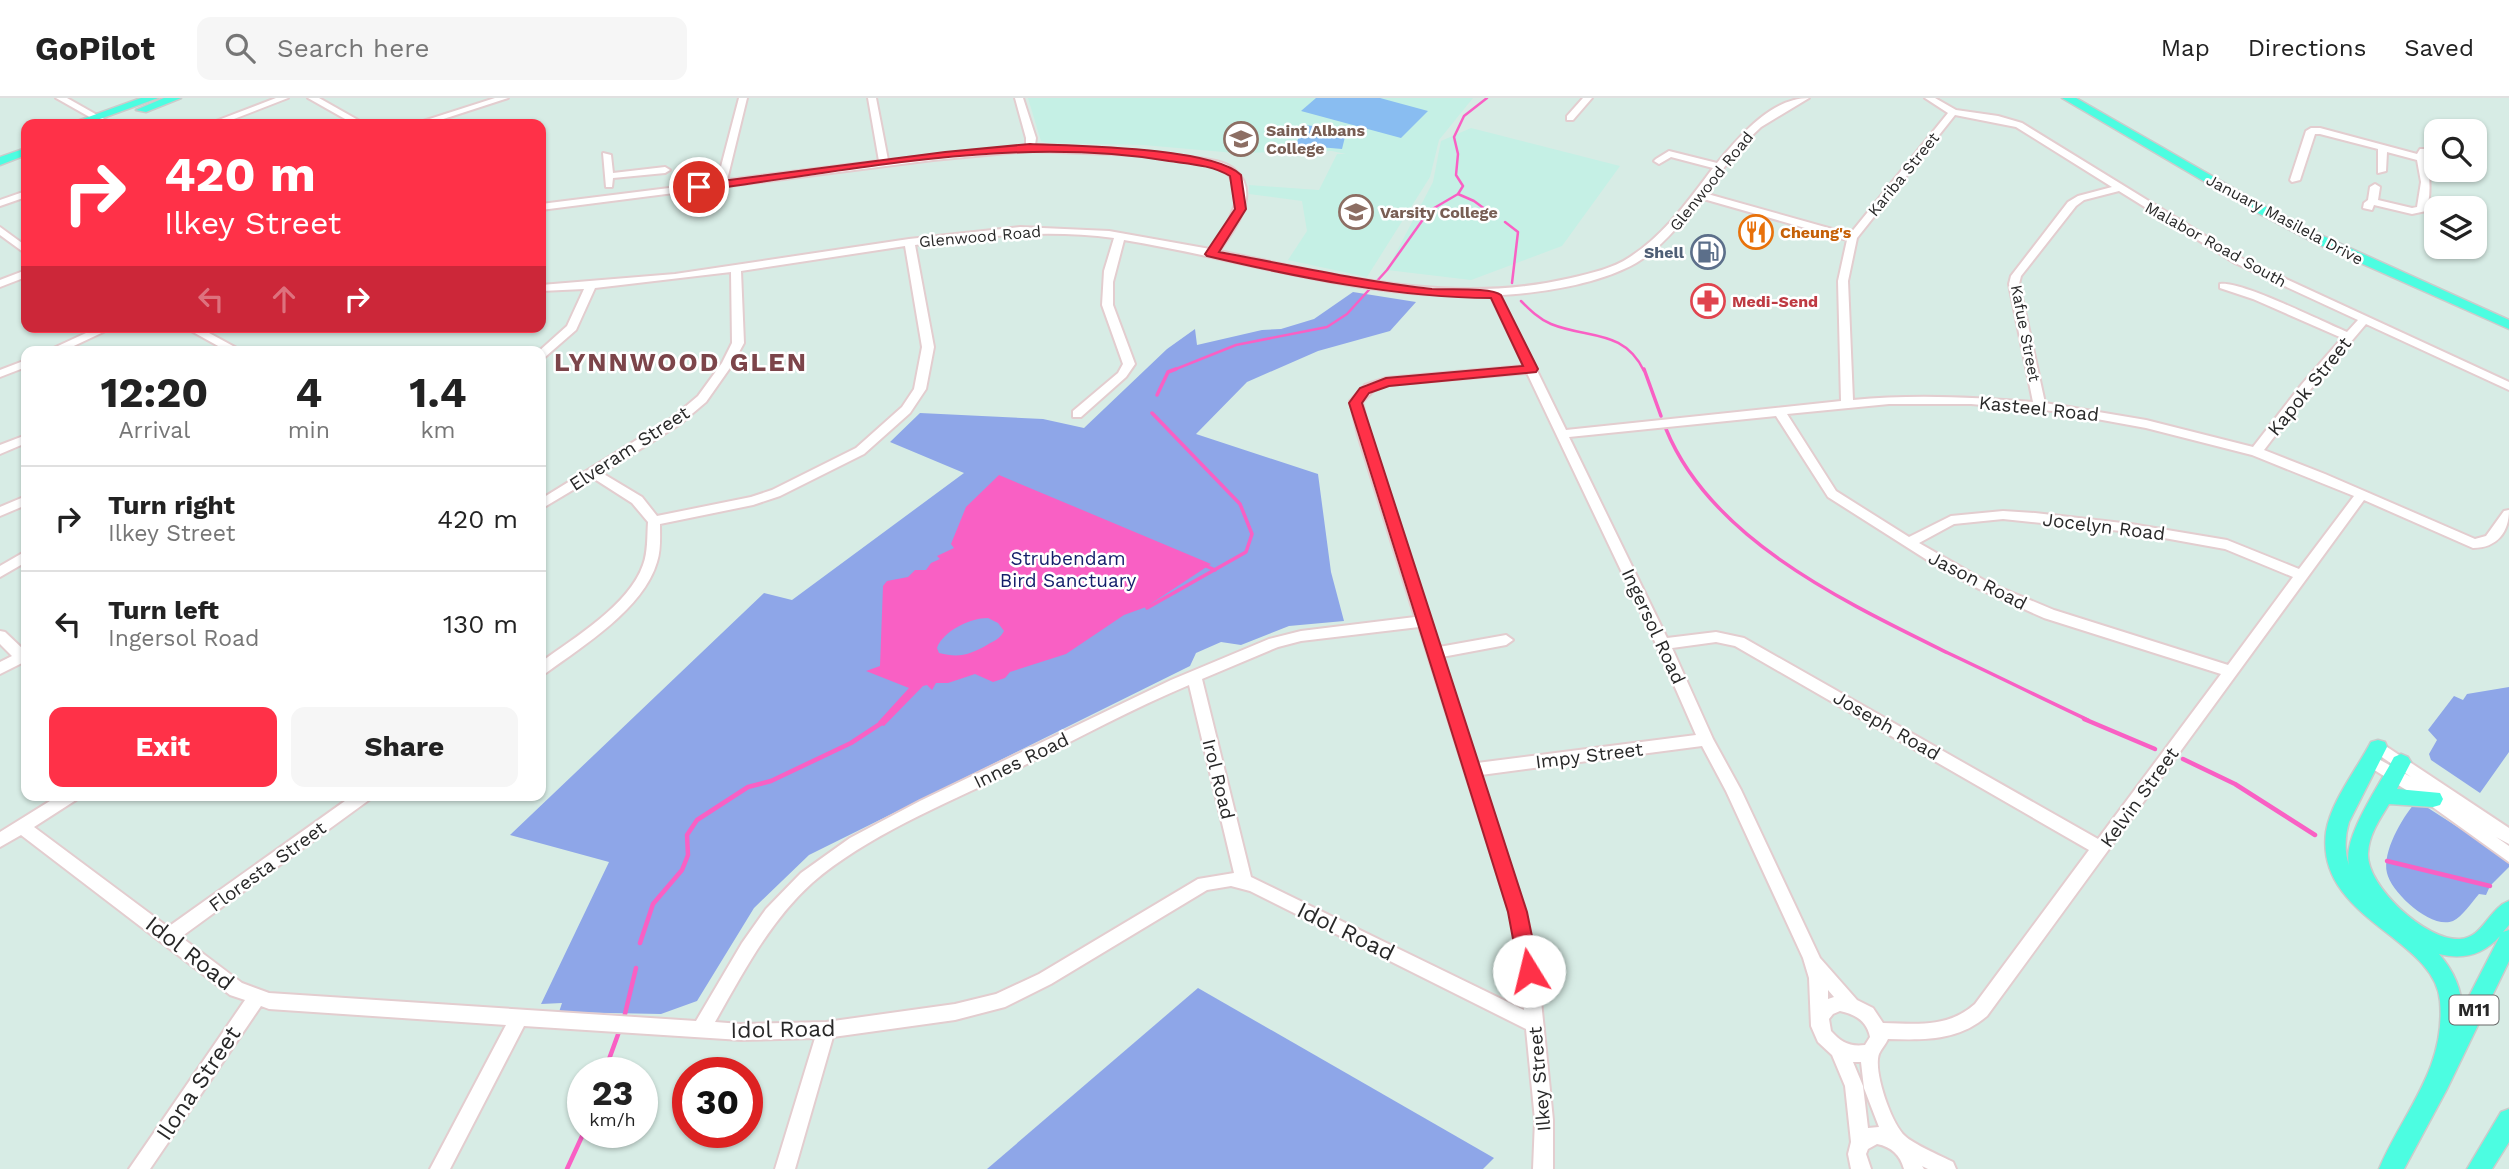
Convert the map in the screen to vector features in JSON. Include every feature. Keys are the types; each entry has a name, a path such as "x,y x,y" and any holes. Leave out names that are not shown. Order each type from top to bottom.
{"main road":[{"path":"109,119 152,98"},
{"path":"113,119 175,98"},
{"name":"January Masilela Drive","path":"2068,98 2316,239 2509,325"},
{"name":"January Masilela Drive","path":"2092,98 2321,231 2509,316"},
{"path":"0,151 21,144"},
{"path":"0,159 21,152"},
{"path":"2375,754 2339,820 2336,846 2346,877 2360,899 2429,959 2449,988 2452,1004 2438,1082"},
{"path":"2398,768 2358,845 2358,861 2376,897 2396,919 2427,939 2445,946 2461,948 2476,945 2509,910"},
{"path":"2384,796 2433,799"},
{"name":"M11","path":"2391,1169 2438,1082 2509,939"},
{"path":"2479,1169 2509,1120"}],"street":[{"path":"60,98 94,119"},
{"path":"227,119 284,98"},
{"path":"312,98 351,119"},
{"path":"435,119 504,98"},
{"path":"721,184 743,98"},
{"path":"872,98 884,163"},
{"path":"1019,98 1031,138 1030,148"},
{"path":"1570,118 1588,98"},
{"name":"Glenwood Road","path":"546,288 592,286 977,233 1036,230 1120,236 1384,287 1453,295 1495,295 1570,283 1628,263 1660,242 1758,125 1805,98"},
{"name":"Malabor Road South","path":"1929,98 1953,112 2017,124 2231,256 2509,386"},
{"name":"Kariba Street","path":"1847,403 1843,281 1852,237 1953,112"},
{"path":"2295,180 2311,131 2422,154 2426,182 2422,209 2412,211 2371,205 2375,187"},
{"path":"546,206 884,163 1030,148 1139,152 1228,168 1236,178 1241,209 1211,254"},
{"path":"2381,171 2383,148"},
{"path":"1659,162 1669,154 1721,167"},
{"path":"606,155 609,198"},
{"path":"609,176 665,170"},
{"name":"Kafue Street","path":"2040,406 2015,278 2072,204 2081,198 2119,188"},
{"path":"1700,195 1852,237"},
{"path":"0,203 21,196"},
{"path":"0,230 21,247"},
{"path":"1077,414 1122,376 1129,364 1128,354 1112,325 1106,307 1105,283 1120,236"},
{"path":"654,522 753,501 776,493 860,451 906,410 920,389 928,347 909,242"},
{"name":"Elveram Street","path":"546,502 688,412 728,363 738,339 736,267"},
{"path":"0,284 21,275"},
{"path":"546,351 572,328 592,286"},
{"path":"2224,286 2258,297 2348,337"},
{"name":"Ingersol Road","path":"1495,295 1812,958 1818,978 1822,1032 1826,1040 1839,1050 1854,1086 1860,1142 1857,1158 1861,1169"},
{"name":"Kapok Street","path":"2256,452 2364,320"},
{"path":"65,346 95,333"},
{"path":"201,333 225,345"},
{"path":"0,374 21,365"},
{"name":"Ilkey Street","path":"1531,369 1386,382 1369,388 1357,398 1360,422 1520,920 1529,971 1544,1120 1543,1169"},
{"name":"Kasteel Road","path":"1562,434 1847,403 1933,399 2040,406 2128,420 2256,452 2469,542 2482,544 2493,539 2509,514"},
{"name":"Jason Road","path":"1778,411 1832,494 1975,582 2080,625 2230,671"},
{"path":"0,450 21,441"},
{"path":"546,665 586,637 637,587 650,564 654,522 637,500 593,472"},
{"name":"Kelvin Street","path":"1878,1031 1956,1029 1970,1022 2101,849 2300,574 2361,495"},
{"path":"0,512 21,502"},
{"name":"Jocelyn Road","path":"1909,543 1951,520 1992,516 2035,517 2142,529 2227,545 2300,574"},
{"path":"0,572 21,559"},
{"name":"Innes Road","path":"701,1029 758,933 788,897 820,867 856,843 916,810 1194,676 1289,638 1424,621"},
{"path":"0,636 21,654"},
{"name":"Joseph Road","path":"1663,644 1716,637 1740,642 2101,849"},
{"path":"1435,653 1506,640"},
{"path":"0,669 21,658"},
{"name":"Irol Road","path":"1194,676 1244,882"},
{"name":"Impy Street","path":"1472,770 1706,740"},
{"path":"2375,754 2509,837"},
{"path":"2398,768 2433,799 2509,855"},
{"path":"0,840 63,801"},
{"name":"Floresta Street","path":"169,936 357,801"},
{"name":"Idol Road","path":"22,827 236,989 256,998 653,1027 770,1033 826,1030 955,1012 999,1001 1045,979 1204,884 1225,880 1244,882 1534,1024"},
{"name":"Ingersol Road","path":"1812,958 1850,1004 1868,1014 1878,1031"},
{"name":"Ilona Street","path":"139,1169 256,998"},
{"path":"1821,1015 1832,1004 1850,1004"},
{"path":"440,1169 519,1017"},
{"path":"785,1169 826,1030"},
{"path":"1878,1031 1879,1039 1870,1052 1871,1086 1885,1120 1910,1155 1914,1169"},
{"path":"1839,1050 1853,1056 1870,1052"},
{"path":"1860,1142 1865,1137 1881,1135 1899,1142 1946,1169"}],"shaded area":[{"name":"Saint Albans College","path":"1028,98 1473,98 1439,140 1430,177 1367,277 1288,260 1307,231 1302,201 1249,194 1249,185 1319,190 1337,154 1346,154 1332,151 1235,153 1143,145 1048,143 1041,141"},
{"path":"1316,98 1380,98 1428,111 1401,138 1301,111"},
{"path":"1303,125 1347,129 1342,149 1296,145"},
{"path":"1471,128 1620,166 1562,246 1471,280 1387,270 1433,182 1441,141"},
{"path":"999,475 1211,564 1146,607 1124,615 1066,654 1010,672 1005,678 993,682 975,674 948,683 936,683 932,690 927,685 923,686 884,726 881,725 878,722 909,688 866,671 880,666 883,586 887,581 908,577 915,570 926,570 931,563 940,559 937,556 954,548 951,544 966,507","holes":["988,618 998,623 1004,631 997,640 969,653 939,653 937,648 940,642 958,627"]}],"green space":[{"name":"Strubendam Bird Sanctuary","path":"1353,292 1416,302 1390,331 1318,351 1247,382 1196,434 1318,474 1331,572 1344,621 1289,626 1241,645 1221,642 1196,653 1190,666 809,855 754,908 697,1001 661,1014 559,1012 562,1003 541,1004 609,862 510,835 764,593 792,600 964,473 890,442 920,413 1043,419 1084,428 1167,349 1195,329 1197,345 1262,330 1281,329 1314,319"},
{"path":"2509,687 2509,752 2480,793 2431,760 2429,754 2437,740 2428,730 2454,696 2463,700 2467,694"},
{"path":"2415,803 2425,806 2509,860 2509,867 2490,886 2486,895 2479,894 2453,921 2434,920 2413,907 2396,890 2387,873 2390,846 2404,817"},
{"path":"1198,988 1494,1158 1483,1169 987,1169"}],"waterway":[{"path":"1458,194 1463,186 1456,175 1458,154 1454,137 1464,116 1487,98"},
{"path":"1176,369 1236,345 1327,327 1347,314 1387,270 1429,211 1458,194"},
{"path":"1458,194 1474,201 1493,215"},
{"path":"1505,222 1518,232 1512,283"},
{"path":"1521,301 1551,324 1616,342 1636,358 1644,371"},
{"path":"1157,395 1168,372 1176,369"},
{"path":"1171,371 1176,369"},
{"path":"1644,369 1661,416"},
{"path":"1152,413 1240,504 1252,534 1246,552 1215,570"},
{"path":"1666,429 1687,468 1715,504 1748,535 1786,564 1868,613 2088,720"},
{"path":"1204,565 1215,570"},
{"path":"1147,608 1215,570"},
{"path":"2084,719 2155,749"},
{"path":"640,943 653,904 682,870 688,855 687,835 697,820 748,787 771,781 851,743 883,722"},
{"path":"2183,759 2235,784 2315,835"},
{"path":"2387,861 2490,886"},
{"path":"624,1018 636,968"},
{"path":"610,1057 620,1029"},
{"path":"567,1169 577,1148"}],"place":[{"name":"Saint Albans College","path":"1241,139"},
{"name":"Varsity College","path":"1356,212"},
{"name":"Cheung's","path":"1756,232"},
{"name":"Shell","path":"1708,252"},
{"name":"Medi-Send","path":"1708,301"}],"district":[{"name":"LYNNWOOD GLEN","path":"681,362"}],"route":[{"path":"699,187 945,155 1030,148 1139,152 1209,163 1228,168 1235,175 1241,209 1211,254 1384,287 1453,295 1495,295 1531,369 1386,382 1365,390 1356,403 1517,912 1529,971"}]}
